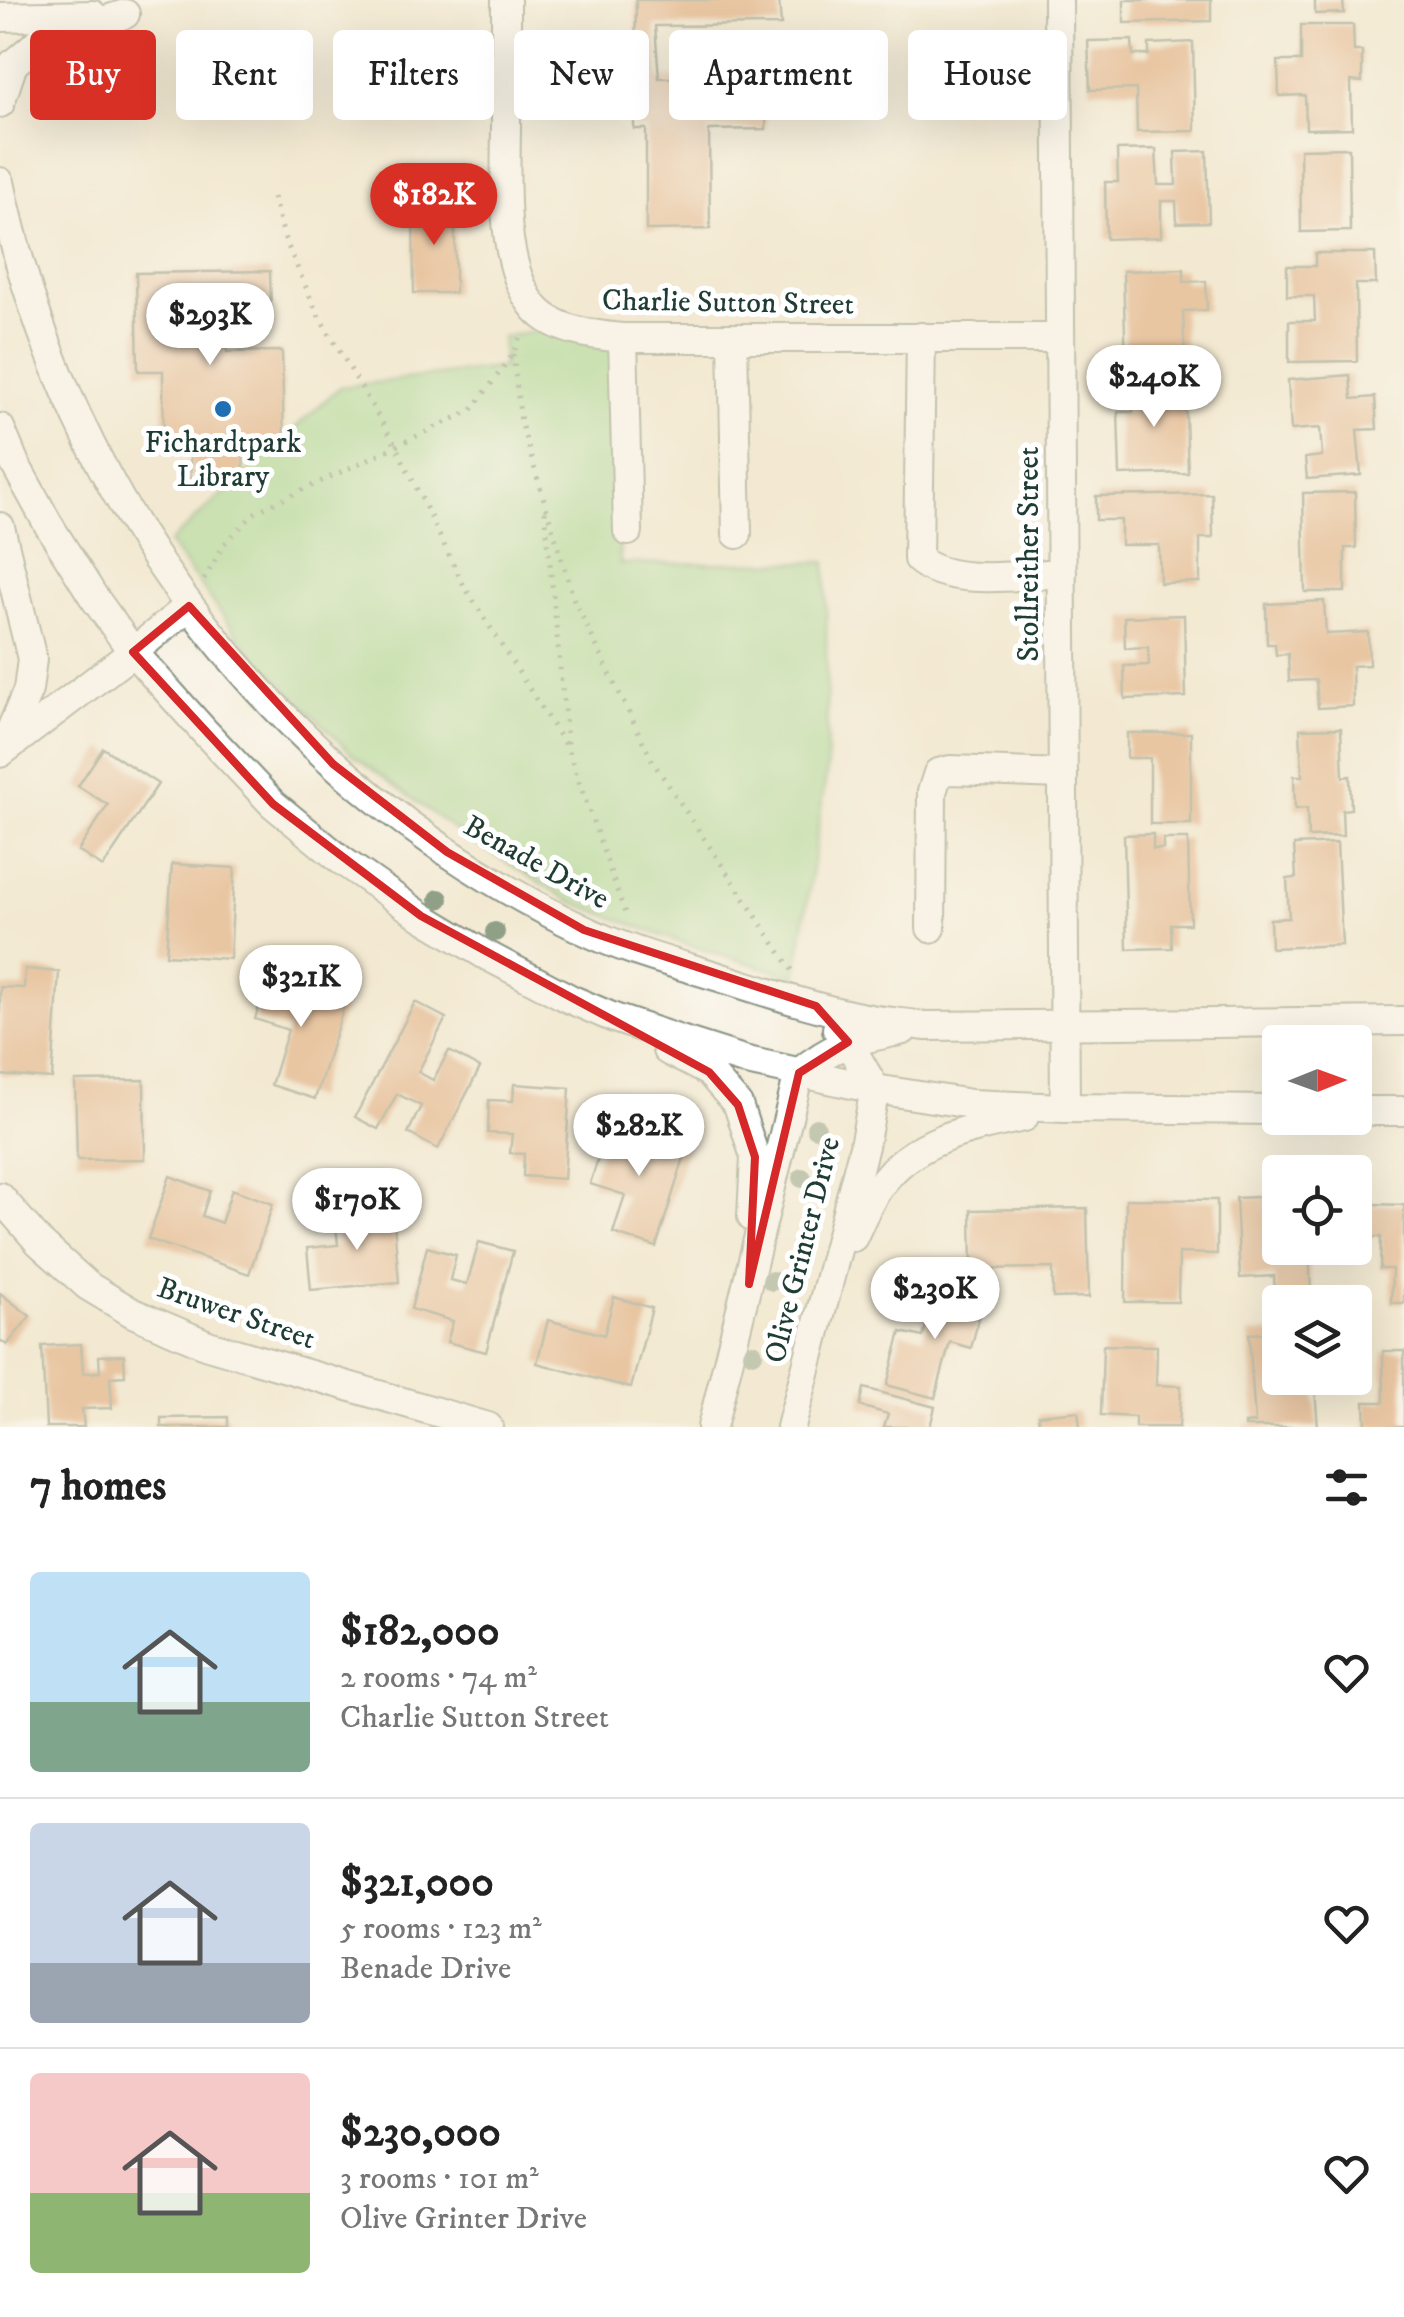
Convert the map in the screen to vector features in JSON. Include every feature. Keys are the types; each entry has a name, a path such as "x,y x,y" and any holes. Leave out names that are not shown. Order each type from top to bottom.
{"street":[{"path":"506,0 506,218 521,283 533,306"},
{"name":"Stollreither Street","path":"1058,0 1065,1108"},
{"path":"0,17 125,14 40,41 13,64 0,104"},
{"name":"Benade Drive","path":"0,182 34,314 103,472 140,536 190,606 267,700 332,764 447,852 584,930 639,953 864,1018 925,1026 1404,1021"},
{"name":"Charlie Sutton Street","path":"533,306 573,330 623,338 1060,338"},
{"path":"623,338 628,531"},
{"path":"921,338 918,559 928,568 972,576 1062,573"},
{"path":"733,339 738,534"},
{"path":"0,428 48,524 133,652 274,804 342,860 452,935 709,1072 738,1105 755,1158 749,1284"},
{"path":"0,527 32,659 28,690 1,752"},
{"path":"1,752 190,606"},
{"path":"932,928 932,792 938,773 950,770 1063,774"},
{"path":"570,999 747,1061 875,1089 971,1104 1262,1110"},
{"path":"816,1006 848,1042 875,1089"},
{"path":"800,1073 826,1052 848,1042 925,1026"},
{"name":"Olive Grinter Drive","path":"712,1427 800,1073"},
{"name":"Olive Grinter Drive","path":"792,1427 875,1089"},
{"path":"828,1290 880,1186 909,1157 929,1143 966,1131 1065,1108"},
{"path":"1372,1111 1404,1111"},
{"name":"Bruwer Street","path":"0,1197 39,1242 88,1286 133,1312 208,1346 488,1427"}],"path":[{"path":"273,197 285,239 318,314 396,446 464,586 568,750 639,953"},
{"path":"190,606 224,544 256,512 472,410 513,354 533,306"},
{"path":"513,354 521,423 574,600 653,762 816,1006"},
{"path":"544,498 568,750"}],"highlighted area":[{"path":"189,606 333,764 447,852 584,930 816,1006 848,1042 799,1073 749,1284 755,1157 738,1105 709,1072 421,916 273,804 133,652"}],"green space":[{"path":"560,327 616,348 620,564 826,562 827,768 796,977 679,942 572,902 460,834 353,755 250,652 169,543 340,387 503,367 502,337"}],"building":[{"path":"636,0 779,0 781,25 655,26 659,78 669,78 669,120 766,120 766,129 709,130 710,229 646,230 646,129 634,129 634,120 649,120 649,30 636,30"},
{"path":"1124,0 1211,0 1211,21 1124,23"},
{"path":"1315,0 1343,0 1344,13 1315,14"},
{"path":"1301,25 1353,25 1354,51 1362,51 1362,82 1351,81 1352,128 1306,129 1305,95 1279,96 1278,61 1301,61"},
{"path":"1132,40 1133,55 1149,55 1149,44 1193,42 1195,131 1137,132 1136,89 1090,90 1088,41"},
{"path":"1349,148 1350,231 1301,232 1300,149"},
{"path":"1156,149 1158,185 1176,185 1175,152 1207,151 1209,222 1177,223 1176,201 1161,201 1161,237 1106,239 1105,182 1118,182 1117,150"},
{"path":"413,204 455,204 455,293 414,293"},
{"path":"1315,253 1375,253 1376,284 1356,284 1357,361 1289,362 1289,321 1315,321 1314,296 1287,296 1287,266 1315,266"},
{"path":"1184,269 1184,282 1206,281 1207,310 1183,311 1185,363 1126,365 1123,271"},
{"name":"Fichardtpark Library","path":"270,271 271,312 226,313 227,352 282,351 284,446 243,447 244,480 191,481 190,450 164,451 163,371 138,371 136,273"},
{"path":"1350,375 1352,399 1375,397 1377,429 1357,430 1361,475 1307,479 1305,458 1322,456 1320,428 1291,430 1288,380"},
{"path":"1163,376 1163,390 1185,389 1188,473 1120,475 1118,412 1133,412 1132,377"},
{"path":"1355,492 1356,548 1345,548 1345,592 1305,592 1303,493"},
{"path":"1212,494 1213,538 1200,538 1200,582 1160,583 1159,545 1121,545 1121,520 1096,520 1096,496"},
{"path":"1324,601 1326,634 1368,632 1369,665 1352,666 1353,706 1318,708 1316,680 1289,681 1288,654 1276,655 1275,644 1267,644 1266,604"},
{"path":"1184,615 1186,697 1125,699 1124,666 1149,665 1148,647 1125,648 1124,617"},
{"path":"1341,728 1343,777 1350,776 1351,809 1342,810 1343,836 1308,837 1307,808 1295,809 1294,776 1302,776 1300,729"},
{"path":"1127,733 1191,733 1191,824 1150,824 1150,758 1127,758"},
{"path":"103,748 158,784 103,867 78,851 108,805 78,786"},
{"path":"1153,834 1153,849 1163,849 1163,839 1188,839 1190,924 1171,924 1172,948 1127,949 1124,835"},
{"path":"1337,843 1342,945 1271,948 1270,919 1289,918 1287,879 1296,878 1294,845"},
{"path":"172,864 235,868 230,959 166,955"},
{"path":"25,969 59,972 52,1079 0,1075 0,987 24,988"},
{"path":"270,971 347,996 315,1099 271,1085 288,1030 255,1019"},
{"path":"415,1002 446,1018 418,1072 433,1080 449,1051 480,1068 438,1149 408,1133 421,1106 397,1094 378,1129 355,1117"},
{"path":"144,1080 145,1159 77,1160 75,1081"},
{"path":"514,1084 570,1088 564,1179 523,1176 524,1154 510,1153 512,1134 488,1133 489,1100 513,1101"},
{"path":"610,1121 688,1145 656,1247 613,1233 625,1195 590,1184"},
{"path":"170,1176 210,1191 202,1216 221,1223 232,1189 273,1204 249,1274 148,1239"},
{"path":"1262,1197 1262,1265 1310,1265 1311,1285 1274,1285 1274,1276 1240,1278 1236,1198"},
{"path":"1126,1199 1217,1200 1217,1254 1179,1253 1178,1302 1125,1302"},
{"path":"1372,1204 1404,1205 1404,1303 1391,1303 1392,1269 1380,1269 1381,1237 1372,1237"},
{"path":"1087,1208 1089,1297 1053,1298 1053,1268 972,1269 971,1210"},
{"path":"393,1211 399,1282 311,1290 307,1248 338,1245 335,1216"},
{"path":"479,1242 513,1251 486,1352 447,1342 453,1321 411,1309 427,1247 456,1255 450,1280 467,1284"},
{"path":"937,1286 984,1299 971,1348 950,1342 935,1398 887,1385 901,1332 923,1337"},
{"path":"0,1293 30,1316 7,1345 0,1340"},
{"path":"614,1297 652,1308 631,1388 537,1363 548,1320 604,1335"},
{"path":"1262,1333 1262,1395 1315,1395 1318,1427 1245,1427 1255,1423 1249,1334"},
{"path":"81,1344 83,1373 100,1372 99,1356 124,1355 125,1376 110,1377 112,1408 82,1409 84,1427 46,1427 42,1346"},
{"path":"1103,1345 1157,1346 1156,1385 1181,1386 1179,1427 1135,1427 1135,1417 1101,1415"},
{"path":"1383,1351 1404,1351 1404,1427 1366,1427 1365,1402 1384,1402"},
{"path":"864,1388 935,1407 930,1427 884,1427 888,1414 860,1406"},
{"path":"1078,1411 1080,1427 1039,1427 1038,1415"},
{"path":"228,1417 228,1427 161,1427 161,1418"}],"place":[{"name":"Fichardtpark Library","path":"223,409"}]}
